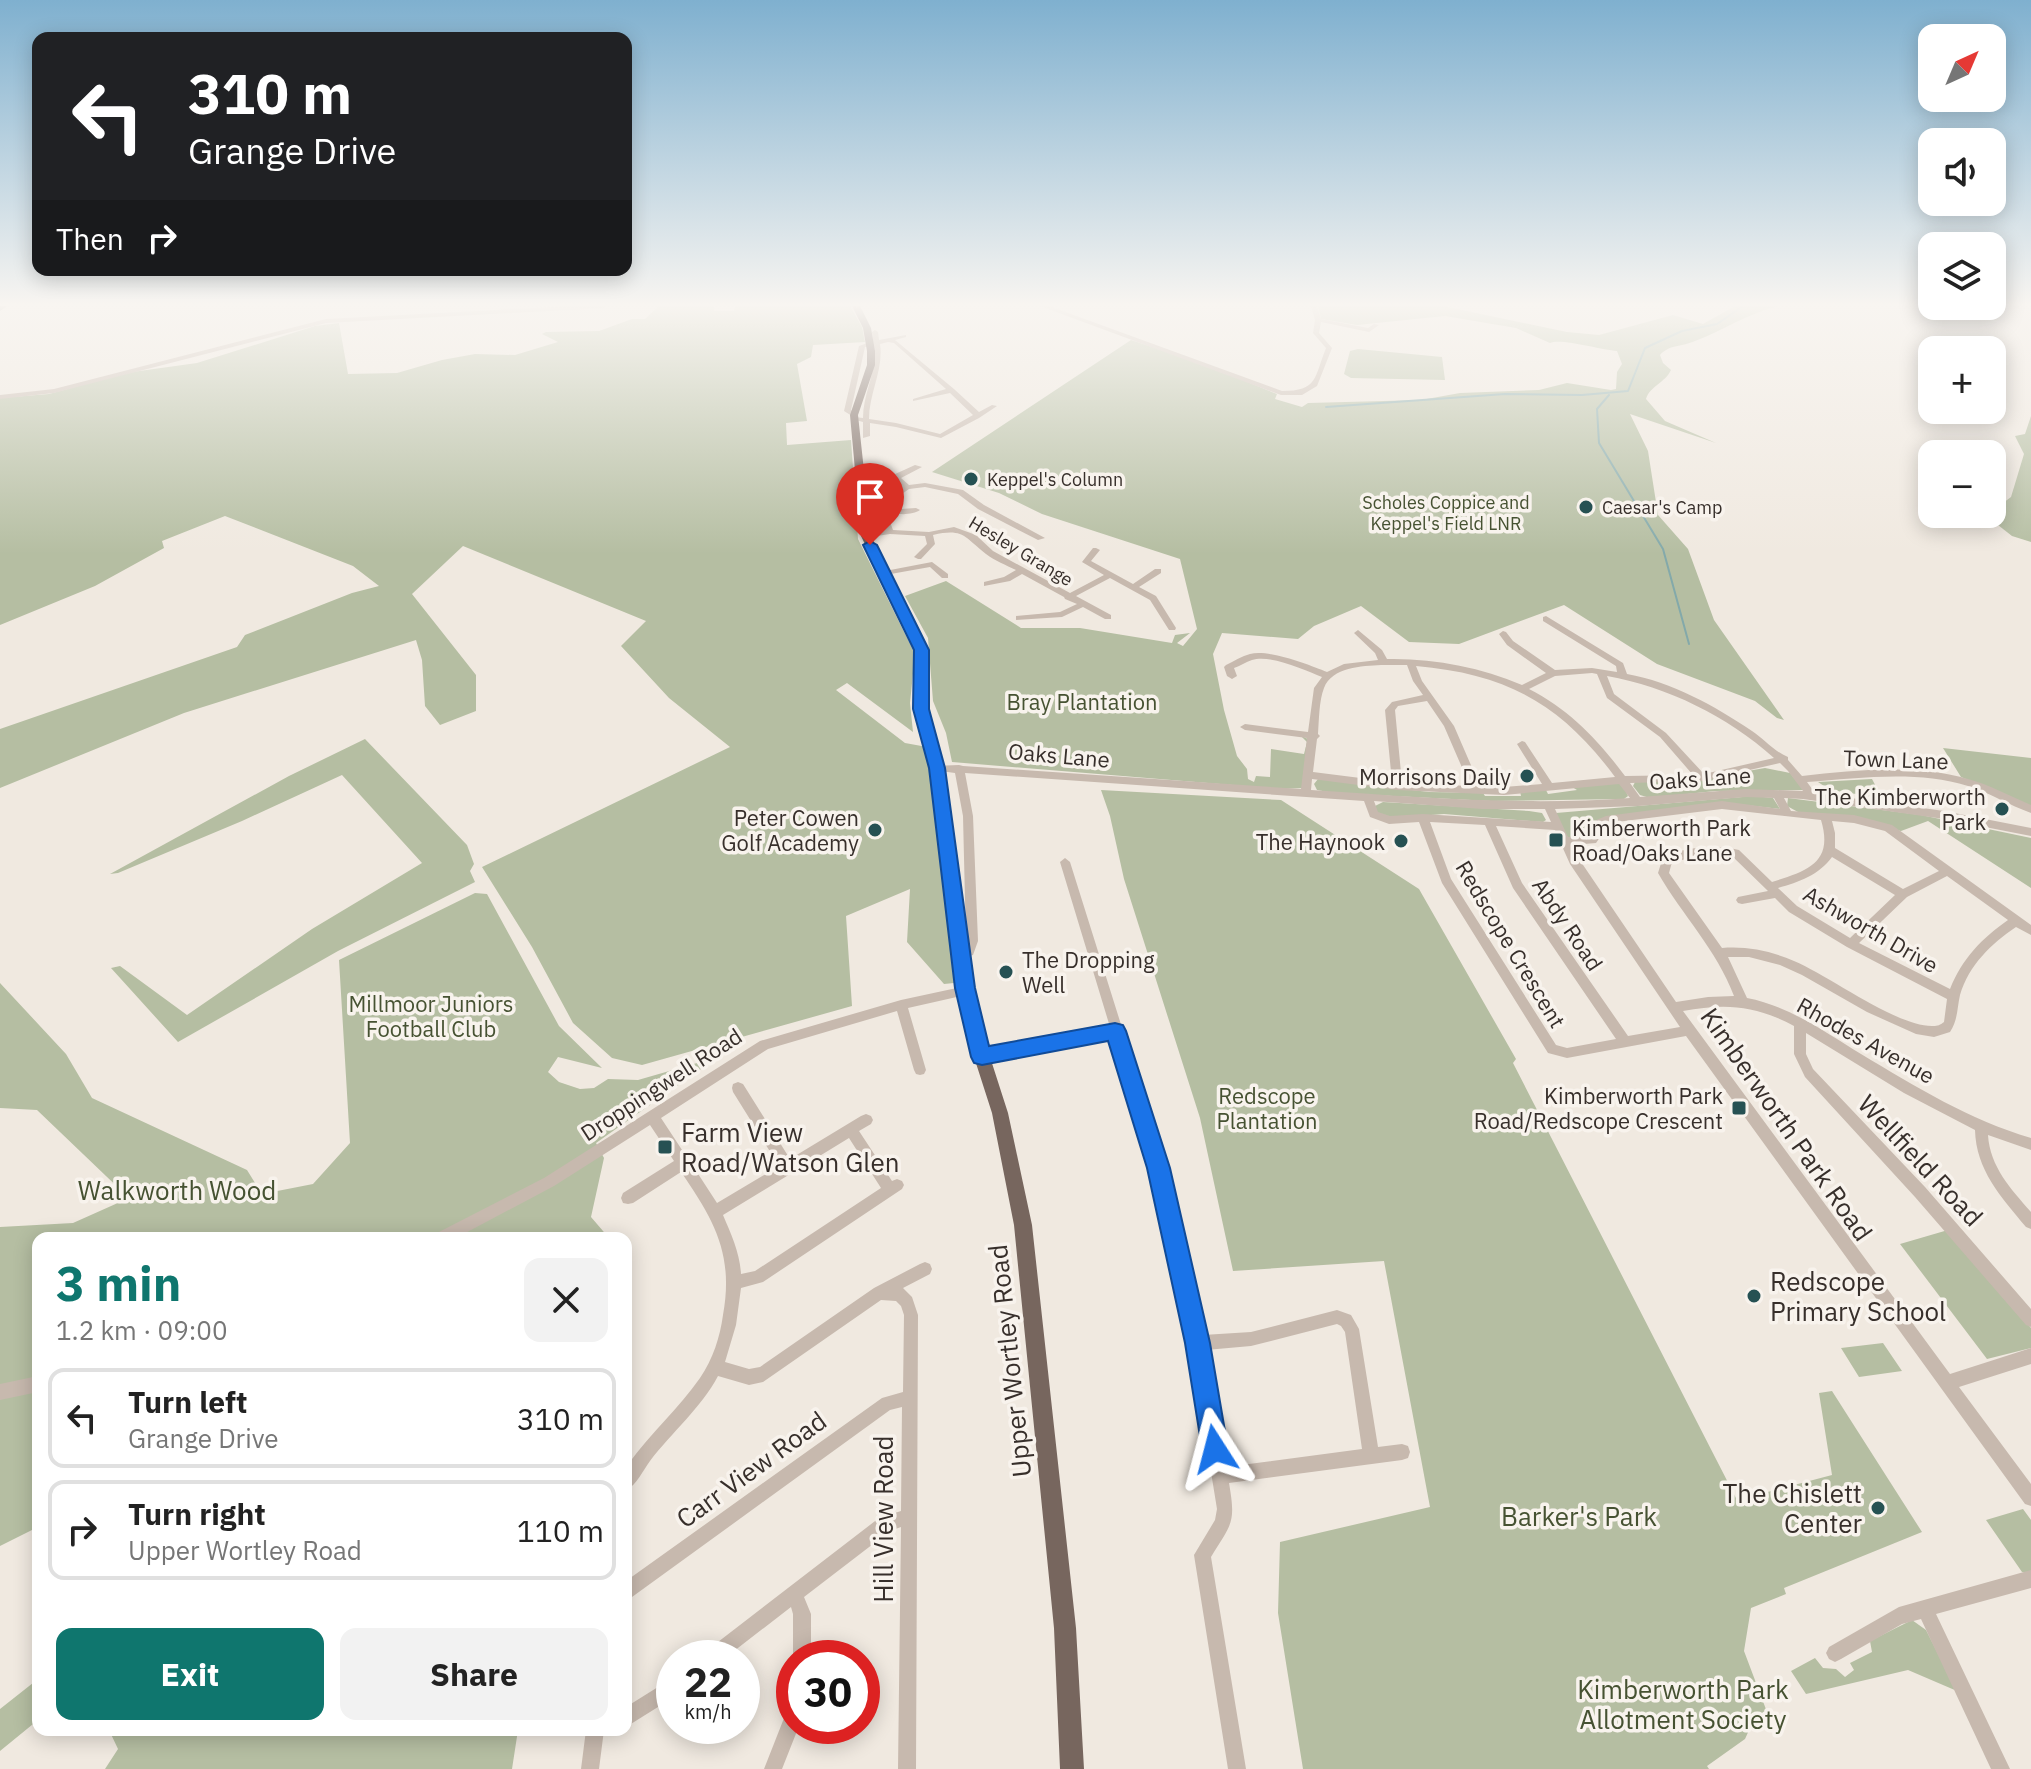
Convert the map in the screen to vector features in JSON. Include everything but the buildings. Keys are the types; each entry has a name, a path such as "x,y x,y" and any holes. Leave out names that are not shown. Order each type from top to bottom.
{"main road":[{"name":"Upper Wortley Road","path":"865,389 858,418 866,536 922,650 921,709 937,768 966,991 1000,1113 1023,1225 1065,1628 1072,1769"}],"street":[{"path":"0,397 64,389"},
{"path":"1270,389 1294,394 1307,389"},
{"path":"915,400 952,390 976,412 977,417"},
{"path":"858,418 941,436 994,406"},
{"name":"Upper Wortley Road","path":"858,418 866,436"},
{"path":"907,487 896,477 918,467"},
{"path":"888,505 907,487 925,485 960,492 981,507 1041,538"},
{"path":"866,505 888,505 898,512 916,510"},
{"path":"888,505 892,519 886,521 890,532"},
{"name":"Hesley Grange","path":"866,536 890,532 929,534 948,529 973,537 990,553 1108,617"},
{"path":"918,557 931,544 929,534"},
{"path":"1098,550 1083,563 1153,598 1172,628"},
{"path":"885,573 932,564 945,576"},
{"path":"1134,587 1157,569"},
{"path":"987,584 1007,579 1023,570"},
{"path":"1068,597 1110,575"},
{"path":"1019,618 1062,614 1081,605"},
{"path":"1546,619 1620,665 1623,676"},
{"path":"1358,633 1379,652 1384,663"},
{"path":"1503,634 1510,643 1551,672"},
{"path":"1232,676 1229,667 1253,656 1299,664 1326,675"},
{"path":"1305,794 1310,775 1319,688 1326,675 1349,664 1384,663 1480,673 1522,689 1556,709 1587,734 1638,802"},
{"path":"1411,664 1449,726 1476,789"},
{"path":"1522,689 1551,672 1571,669 1623,676 1705,707 1745,729 1784,759 1803,779 1808,795"},
{"path":"1600,671 1610,696 1663,735 1702,778"},
{"path":"1397,786 1390,710 1395,704 1429,697"},
{"path":"1245,727 1315,736"},
{"path":"1522,744 1549,787"},
{"name":"Oaks Lane","path":"1310,775 1397,786 1476,789 1549,787 1622,780 1702,778 1784,759"},
{"name":"Oaks Lane","path":"937,768 1368,798 1549,806 1709,795 1808,795 1944,815 2031,832"},
{"name":"Upper Wortley Road","path":"959,771 968,816 972,941 969,952 960,954"},
{"name":"Town Lane","path":"1803,779 1863,775 1930,776 1967,782 2031,809"},
{"path":"1782,794 1788,814 1854,819 1888,828 2031,931"},
{"path":"1368,798 1372,811 1384,819 1423,818 1556,826"},
{"name":"Oaks Lane","path":"1563,841 1592,840 1598,833 1598,824 1606,820 1706,805 1739,806 1788,814"},
{"name":"Kimberworth Park Road","path":"1549,806 1563,841 1689,1030 2028,1491"},
{"path":"1751,902 1803,877 1821,864 1831,851 1833,840 1825,817"},
{"name":"Redscope Crescent","path":"1423,818 1446,880 1547,1043 1567,1053 1689,1030"},
{"name":"Abdy Road","path":"1489,822 1495,843 1517,885 1625,1042"},
{"name":"Ashworth Drive","path":"1742,1002 1734,975 1722,953 1663,873 1667,860 1720,850 1743,858 1793,909 1851,944 1954,997"},
{"path":"1831,851 1903,894"},
{"path":"1065,862 1159,1168 1197,1343 1225,1509 1223,1523 1202,1555 1237,1769"},
{"path":"1851,944 1903,894 1948,871"},
{"path":"1722,953 1758,953 1794,965 1909,1028 1922,1032 1945,1029 1949,1025 1954,997 1976,953 1988,939 2016,921"},
{"name":"Droppingwell Road","path":"453,1232 549,1182 764,1045 901,1005 966,991"},
{"name":"Rhodes Avenue","path":"1675,1007 1704,1002 1742,1002 1800,1023 1981,1127 2031,1144"},
{"path":"901,1005 920,1070"},
{"name":"Wellfield Road","path":"1800,1023 1800,1054 1809,1073 1920,1192 2031,1320"},
{"path":"982,1057 1115,1031"},
{"path":"738,1088 788,1168"},
{"path":"632,1474 715,1367 732,1315 737,1282 726,1233 685,1162 669,1144 652,1116"},
{"path":"715,1212 866,1120"},
{"path":"1981,1127 1980,1145 1991,1174 2031,1222"},
{"path":"737,1282 758,1277 894,1187 851,1130"},
{"path":"628,1198 685,1162"},
{"path":"715,1367 749,1377 763,1374 879,1293 925,1269"},
{"name":"Hill View Road","path":"879,1293 899,1294 907,1302 911,1315 907,1769"},
{"path":"1197,1343 1251,1339 1337,1317 1346,1320 1352,1329 1371,1456"},
{"path":"1946,1383 2031,1356"},
{"path":"0,1392 32,1385"},
{"name":"Carr View Road","path":"632,1587 887,1403 909,1398"},
{"path":"1219,1476 1402,1452"},
{"path":"735,1640 885,1524 910,1516"},
{"path":"1835,1653 1878,1626 1925,1609 2031,1579"},
{"path":"794,1595 802,1614 802,1640"},
{"path":"1925,1609 2001,1769"},
{"path":"632,1714 656,1698"},
{"path":"590,1769 596,1736"},
{"path":"773,1769 783,1744"}],"green space":[{"path":"69,389 801,389 807,421 786,423 787,445 851,440 858,539 915,654 910,703 913,732 847,683 836,690 905,743 927,747 954,983 944,984 907,942 910,889 846,916 852,1006 642,1065 612,1058 573,1023 532,947 482,867 730,747 669,698 621,646 646,621 463,546 412,594 476,675 476,711 440,725 425,706 422,660 416,640 184,713 0,788 0,729 237,647 245,635 352,593 379,586 353,566 225,516 162,541 164,548 95,586 0,625 0,398 49,394"},
{"name":"Scholes Coppice and Keppel's Field LNR","path":"1058,389 1264,389 1277,394 1275,399 1302,407 1308,403 1421,400 1460,393 1654,389 1646,399 1665,421 1716,443 1630,414 1648,451 1658,515 1688,549 1714,620 1784,720 1755,701 1657,664 1564,605 1459,644 1409,642 1361,606 1314,626 1298,639 1222,633 1213,654 1224,710 1237,756 1247,769 1248,779 1254,782 1256,776 1270,777 1271,749 1304,754 1307,742 1300,735 1312,741 1304,788 1281,789 952,762 946,733 933,701 928,638 905,596 946,581 1021,628 1080,628 1172,643 1175,635 1190,633 1177,643 1183,646 1197,629 1180,559 1042,514 999,493 932,472"},
{"path":"2031,416 2031,542 2012,536 2002,528 2006,528 2006,501 2011,497 2024,454 2015,436 2025,434"},
{"path":"365,739 467,845 474,864 470,871 475,882 338,951 178,1042 111,968 120,966 187,1015 312,929 422,863 342,775 242,821 110,874 289,776"},
{"path":"1943,748 2031,758 2031,806 1961,777"},
{"path":"1765,768 1790,773 1804,790 1715,791 1650,798 1640,795 1633,786 1635,782 1696,780"},
{"path":"1318,779 1429,792 1483,793 1485,796 1521,796 1520,791 1546,790 1548,794 1577,790 1572,787 1616,782 1623,785 1628,796 1624,799 1491,801 1334,793 1317,790 1314,784"},
{"path":"1872,779 1882,798 1830,790 1818,782"},
{"name":"Barker's Park","path":"1101,790 1281,800 1419,889 1516,1059 1513,1063 1737,1500 1832,1475 1819,1393 1832,1391 1922,1532 1784,1588 1786,1594 1751,1608 1744,1651 1767,1712 1755,1717 1745,1739 1707,1766 1709,1769 1303,1769 1278,1613 1280,1542 1430,1507 1384,1261 1233,1271 1200,1118 1124,879"},
{"path":"1754,796 1773,798 1780,809 1737,804 1603,819 1592,836 1571,839 1566,836 1556,813"},
{"path":"1788,798 1921,815 2031,838 2031,888 1928,821 1901,831 1798,812 1787,806"},
{"path":"1383,802 1529,811 1542,813 1546,820 1444,814 1392,818 1377,813 1375,806"},
{"path":"475,893 487,894 559,1026 602,1068 558,1057 548,1072 559,1082 580,1089 594,1088 608,1079 638,1080 718,1057 596,1143 604,1158 591,1217 604,1232 32,1232 32,1530 0,1546 0,1227 73,1223 129,1198 37,1110 0,1108 0,983 66,1054 92,1098 247,1170 262,1194 313,1184 350,1143 339,960"},
{"path":"1948,1230 2031,1328 2031,1348 1987,1359 1900,1244"},
{"path":"1883,1343 1902,1371 1859,1377 1841,1348"},
{"path":"2023,1509 2031,1520 2031,1572 2022,1572 1986,1520"},
{"path":"1912,1620 1926,1630 1957,1691 1908,1670 1806,1694 1791,1671 1815,1658 1823,1668 1836,1669 1845,1677 1854,1670 1850,1663 1872,1652 1870,1641"},
{"path":"32,1684 32,1725 0,1751 0,1709"},
{"path":"112,1736 517,1736 512,1769 105,1769 118,1749"}],"waterway":[{"path":"1326,407 1505,394 1582,395 1629,389"},
{"path":"1609,395 1597,409 1599,443 1663,549 1689,644"}],"place":[{"name":"Keppel's Column","path":"971,479"},
{"name":"Caesar's Camp","path":"1586,507"},
{"name":"Morrisons Daily","path":"1527,776"},
{"name":"The Kimberworth Park","path":"2002,809"},
{"name":"Peter Cowen Golf Academy","path":"875,830"},
{"name":"Kimberworth Park Road/Oaks Lane","path":"1556,840"},
{"name":"The Haynook","path":"1401,841"},
{"name":"The Dropping Well","path":"1006,972"},
{"name":"Kimberworth Park Road/Redscope Crescent","path":"1739,1108"},
{"name":"Farm View Road/Watson Glen","path":"665,1147"},
{"name":"Redscope Primary School","path":"1754,1296"},
{"name":"The Chislett Center","path":"1878,1508"}],"route":[{"path":"870,545 922,650 921,709 937,768 965,988 982,1057 1115,1031 1159,1168 1197,1343 1215,1449"}],"park label":[{"name":"Bray Plantation","path":"1082,701"},
{"name":"Millmoor Juniors Football Club","path":"431,1016"},
{"name":"Redscope Plantation","path":"1267,1108"},
{"name":"Walkworth Wood","path":"177,1190"},
{"name":"Kimberworth Park Allotment Society","path":"1683,1704"}]}
